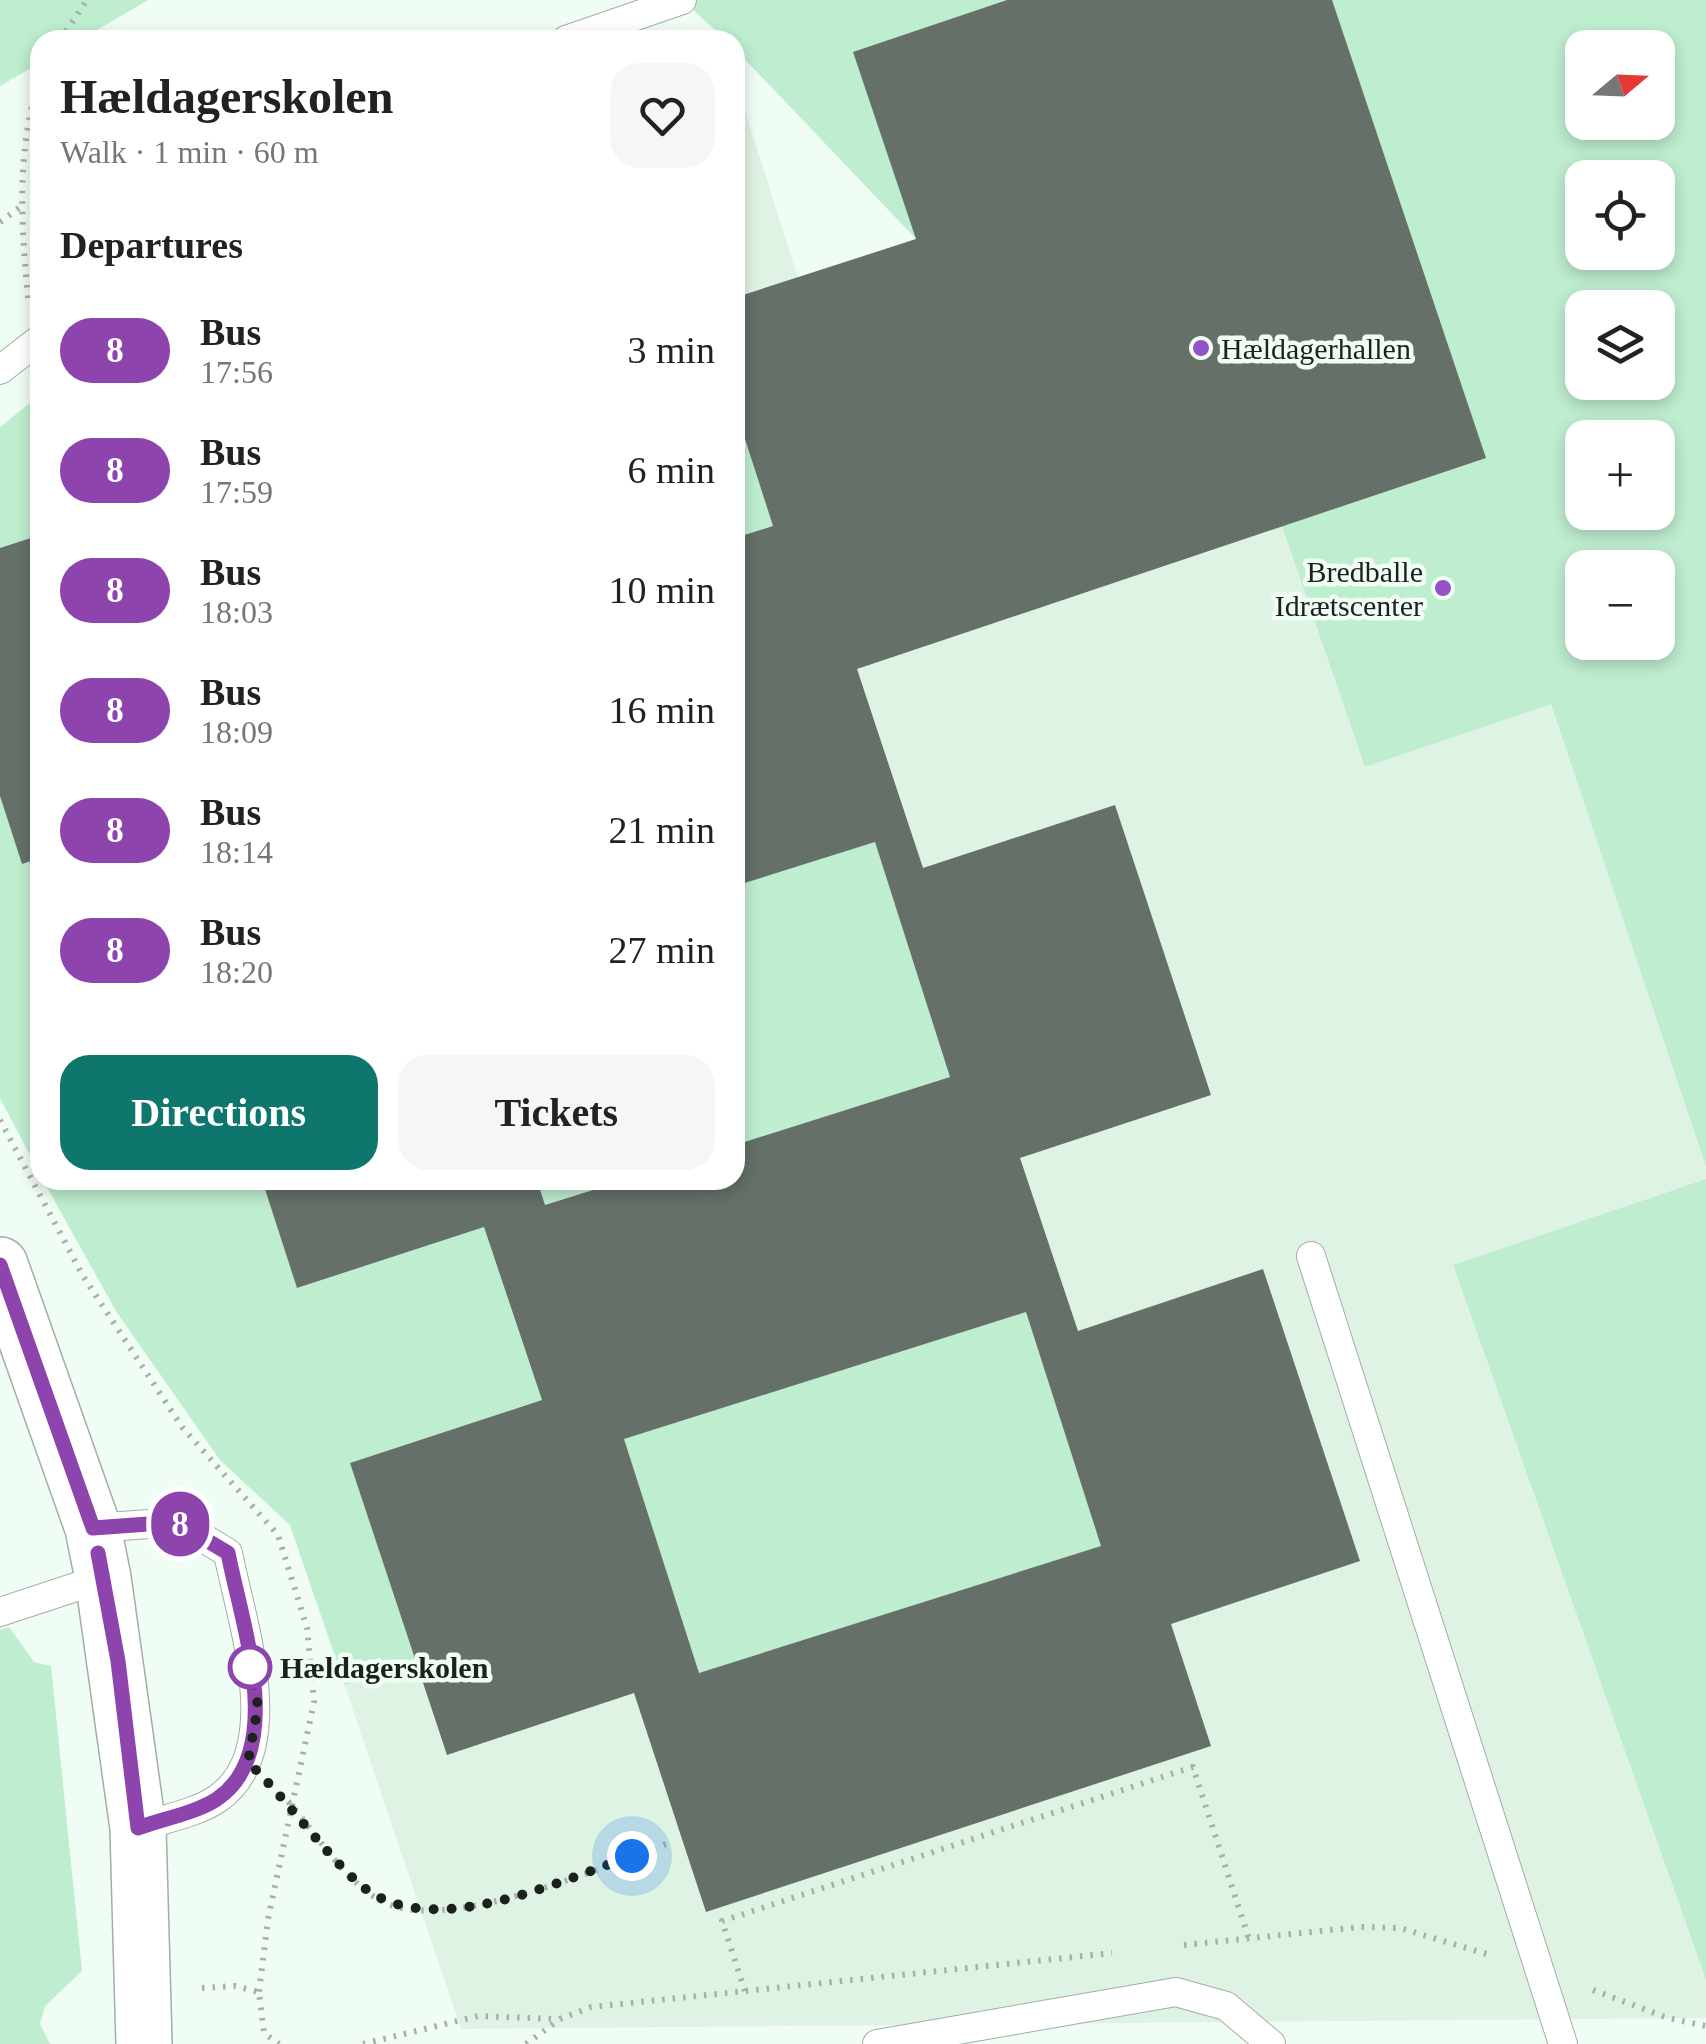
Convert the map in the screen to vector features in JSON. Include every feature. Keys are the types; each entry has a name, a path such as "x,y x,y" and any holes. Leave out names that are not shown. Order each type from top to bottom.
{"street":[{"path":"0,1266 98,1553 138,1828 142,2018"}],"lane":[{"path":"595,30 682,0"},
{"path":"0,370 30,347"},
{"path":"1311,1256 1563,2044"},
{"path":"0,1612 98,1553 176,1522 228,1553 258,1706 248,1762 218,1799 138,1828"},
{"path":"878,2044 1176,1992 1226,2006 1271,2044"}],"path":[{"path":"66,30 85,1"},
{"path":"30,108 20,208 30,306"},
{"path":"0,222 20,208"},
{"path":"248,1762 294,1806 357,1882 388,1904 436,1913 520,1894 669,1844"},
{"path":"745,1991 722,1921 1193,1767 1249,1939"},
{"path":"142,2018 235,1986 259,1992 264,2033 279,2044"},
{"path":"363,2044 478,2016 560,2020"}],"shaded area":[{"name":"Hældagerskolen","path":"745,111 799,281 916,239 1282,523 1551,703 1706,1167 1706,1179 1453,1265 1706,1980 1706,2018 461,2029 290,1525 220,1460 116,1311 49,1190 745,1190"}],"green space":[{"path":"0,0 148,0 97,30 30,30 30,69 0,86"},
{"name":"Bredballe Idrætscenter","path":"682,0 1706,0 1706,1167 1551,704 1365,767 1281,523 1040,608 916,239 745,59 745,30 715,30"},
{"path":"30,403 30,538 0,548 0,427"},
{"path":"745,439 773,526 745,535"},
{"path":"0,796 22,863 30,861 30,1155 0,1098"},
{"path":"875,842 950,1077 745,1142 745,883"},
{"path":"1706,1179 1706,1980 1453,1265"},
{"path":"49,1190 265,1190 298,1288 484,1227 542,1400 350,1463 417,1662 345,1685 290,1525 220,1460 116,1311"},
{"path":"540,1190 593,1190 545,1205"},
{"path":"1026,1312 1101,1546 699,1673 624,1439"},
{"path":"9,1627 34,1662 51,1666 82,1971 45,2006 40,2024 50,2044 0,2044 0,1630"}],"building":[{"path":"1007,0 1332,0 1486,458 857,669 923,868 1115,805 1211,1095 1020,1158 1078,1331 1263,1269 1360,1561 1171,1624 1211,1746 706,1912 634,1693 447,1755 350,1463 542,1400 484,1227 297,1288 265,1190 540,1190 545,1205 593,1190 745,1190 745,1142 950,1077 875,842 745,883 745,535 773,526 745,439 745,294 916,239 853,52","holes":["1026,1312 1101,1546 699,1673 624,1439"]},
{"path":"30,538 30,861 22,864 0,796 0,548"}],"bus line":[{"name":"8","path":"0,1265 93,1528 176,1522 228,1553 258,1706 248,1762 218,1799 138,1828 118,1661 98,1553"}],"place":[{"name":"Hældagerhallen","path":"1201,348"},
{"name":"Bredballe Idrætscenter","path":"1443,588"},
{"name":"Hældagerskolen","path":"250,1667"}],"route":[{"path":"250,1667 258,1706 248,1762 294,1806 357,1882 388,1904 436,1913 520,1894 632,1856"}]}
